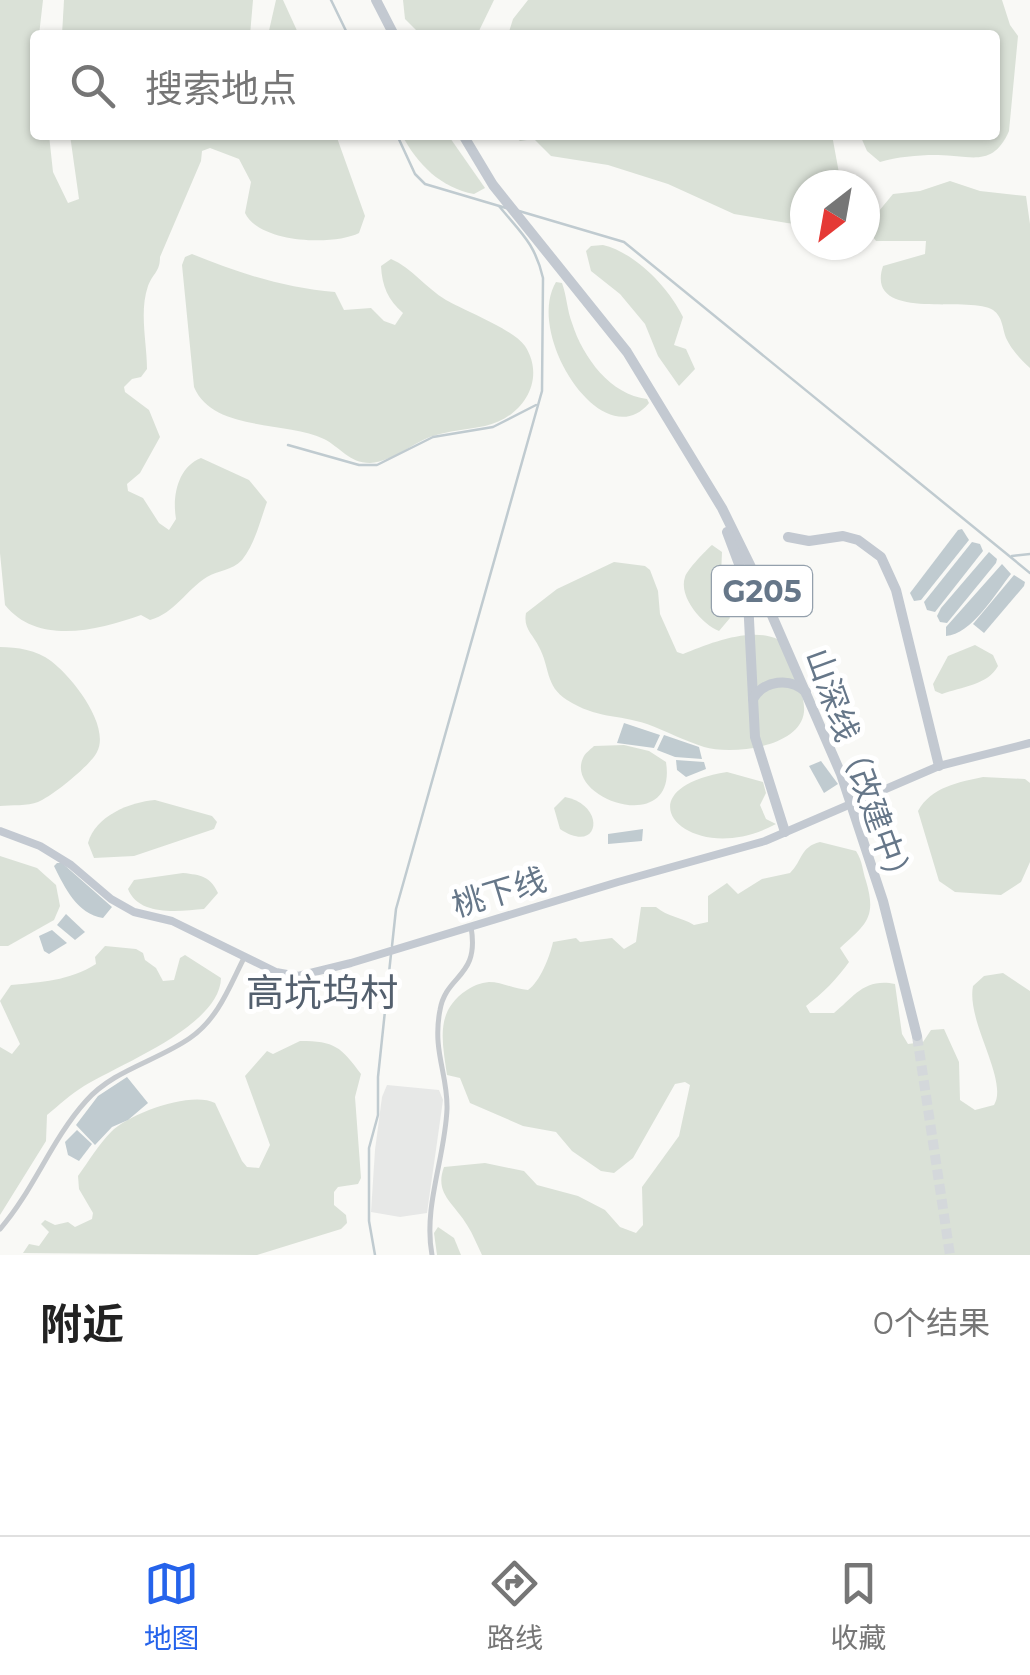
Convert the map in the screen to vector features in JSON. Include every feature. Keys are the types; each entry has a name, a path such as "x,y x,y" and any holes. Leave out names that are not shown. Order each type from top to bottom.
{"highway":[{"path":"376,0 391,30"},
{"name":"山深线（改建中）","path":"466,140 494,185 626,352 743,551 820,720 883,901 917,1036"},
{"path":"696,466 729,536 744,580 750,620 755,738 785,832"},
{"path":"788,538 808,541 843,536 858,540 881,557 896,590 939,766"},
{"path":"752,700 766,685 787,682 799,686 809,696"}],"main road":[{"name":"桃下线","path":"0,831 40,846 71,865 120,905 172,921 276,972 307,975 785,832 939,766 1030,743"}],"street":[{"path":"432,1255 430,1216 447,1106 436,1043 440,1003 473,955 470,927"},
{"path":"0,1228 22,1203 59,1138 88,1098 129,1068 190,1038 206,1024 224,1000 245,956"}],"shaded area":[{"path":"0,0 43,0 40,30 30,30 30,140 50,140 53,172 68,203 79,199 71,140 338,140 365,216 359,233 333,240 298,239 265,231 245,213 251,182 239,159 210,148 202,151 148,286 144,317 147,369 124,387 125,392 149,410 160,437 140,473 127,484 128,491 143,498 159,523 169,530 176,519 176,492 182,475 193,462 201,458 249,480 267,502 254,540 242,560 207,577 159,617 150,620 141,615 107,626 70,631 34,626 5,605 0,553"},
{"path":"64,0 253,0 250,30 62,30"},
{"path":"276,0 283,0 297,30 269,30"},
{"path":"403,0 494,0 479,30 416,30 405,19"},
{"path":"528,0 1002,0 1018,36 1009,131 995,151 978,157 921,155 880,162 867,151 862,140 1000,140 1000,30 510,30"},
{"path":"405,140 451,140 485,188 474,194 451,186 415,156"},
{"path":"535,140 833,140 838,170 790,170 790,223 734,214 668,184 608,165 551,156"},
{"path":"950,181 980,191 1026,196 1030,224 1030,368 1011,346 993,310 904,301 889,295 881,284 883,266 925,254 926,241 880,241 880,210 893,194 920,191"},
{"path":"603,245 650,273 683,317 674,345 686,349 695,369 679,386 658,356 645,324 620,294 591,271 586,251 591,246"},
{"path":"192,254 262,279 335,292 344,310 371,308 384,321 395,325 403,313 387,292 381,266 391,259 446,300 519,340 531,359 532,384 520,406 498,422 431,437 370,463 356,460 309,433 217,412 194,387 182,265 185,257"},
{"path":"556,282 562,283 572,323 583,349 600,373 622,390 647,399 649,403 631,416 611,415 591,403 559,358 549,305"},
{"path":"962,529 969,540 921,600 914,601 910,593"},
{"path":"972,542 980,544 983,551 935,612 927,610 924,602"},
{"path":"712,545 722,552 720,599 730,618 719,631 693,609 684,585 689,570"},
{"path":"989,552 996,563 947,623 940,622 937,616 941,608"},
{"path":"614,562 650,570 658,591 660,614 677,652 683,654 744,635 779,640 802,694 804,712 800,724 790,734 763,746 716,749 647,724 588,710 560,695 527,627 526,613 557,589"},
{"path":"1002,564 1011,574 990,602 965,629 946,636 946,627"},
{"path":"1014,575 1025,582 1024,586 984,633 973,624"},
{"path":"975,645 993,655 998,666 994,672 965,687 942,694 935,691 933,684 948,656"},
{"path":"0,647 27,650 51,661 78,689 99,728 100,741 93,758 61,787 34,803 0,806"},
{"path":"624,723 660,735 654,748 617,743"},
{"path":"664,735 699,747 702,759 675,757 657,750"},
{"path":"624,745 649,751 666,762 665,785 655,799 640,805 622,804 590,787 582,773 586,753 594,746"},
{"path":"676,760 704,762 706,769 686,777 677,770"},
{"path":"821,761 838,784 824,793 809,766"},
{"path":"727,772 763,782 766,793 760,805 766,819 776,824 745,836 716,838 693,833 677,822 670,809 675,794 693,781"},
{"path":"983,777 1025,779 1030,783 1030,862 1021,882 1001,895 955,892 939,881 918,811 938,791"},
{"path":"565,797 588,809 593,826 584,837 560,829 554,808"},
{"path":"155,800 212,816 217,822 214,829 134,856 94,858 88,843 98,825 125,807"},
{"path":"643,829 642,841 608,844 608,834"},
{"path":"820,842 856,851 870,904 863,926 840,948 849,962 806,1006 810,1013 834,1013 867,986 895,984 902,1034 908,1044 923,1042 931,1030 944,1029 959,1062 960,1100 975,1110 994,1105 997,1094 975,1016 973,986 984,976 1003,973 1030,991 1030,1255 482,1255 443,1191 444,1167 485,1163 524,1171 537,1185 578,1196 605,1210 620,1227 636,1233 643,1225 642,1187 679,1136 690,1085 675,1084 633,1158 614,1173 601,1171 572,1151 556,1132 523,1126 470,1103 460,1078 447,1075 443,1027 457,998 489,982 528,990 540,975 553,942 612,938 624,949 636,942 641,907 656,907 694,925 708,922 708,896 727,883 738,894 762,879 790,873 805,851"},
{"path":"0,856 37,868 56,885 60,906 54,920 8,946 0,946"},
{"path":"62,863 112,907 103,918 86,911 73,899 54,866"},
{"path":"183,873 204,877 215,887 218,893 204,909 151,908 133,898 128,889 134,880"},
{"path":"66,914 85,932 75,940 57,925"},
{"path":"52,930 67,943 49,954 39,936"},
{"path":"105,946 143,953 163,981 174,980 180,958 185,955 221,978 216,996 204,1012 166,1042 84,1086 47,1115 46,1141 0,1215 0,1047 12,1054 20,1044 0,1001 11,985 55,980 86,970 96,964 95,957"},
{"path":"300,1041 336,1047 361,1074 355,1097 361,1178 358,1184 338,1187 334,1192 334,1205 346,1215 347,1223 341,1229 257,1255 23,1253 29,1244 39,1246 49,1232 41,1224 45,1220 55,1225 68,1222 75,1227 92,1219 93,1213 79,1189 78,1176 111,1132 146,1111 191,1100 215,1103 242,1161 247,1167 259,1168 270,1145 245,1076 267,1051 273,1054"},
{"path":"127,1077 148,1103 128,1120 112,1127 95,1145 76,1125 98,1096"},
{"path":"387,1085 439,1090 443,1100 427,1213 400,1217 371,1212 375,1150"},
{"path":"77,1130 92,1144 79,1161 68,1155 65,1142"},
{"path":"438,1227 454,1238 461,1255 437,1255 434,1233"}],"waterway":[{"path":"331,0 346,30"},
{"path":"399,140 415,174 425,184 506,208"},
{"path":"392,946 396,909 542,391 543,278 531,247 499,206"},
{"path":"519,211 624,242 1030,573"},
{"path":"288,445 359,465 377,465 433,437 493,427 536,405"},
{"path":"1012,556 1030,554"},
{"path":"375,1255 369,1221 369,1148 378,1115 378,1077 391,954"}],"tunnel":[{"path":"917,1036 950,1255"}],"district":[{"name":"高坑坞村","path":"322,992"}]}
